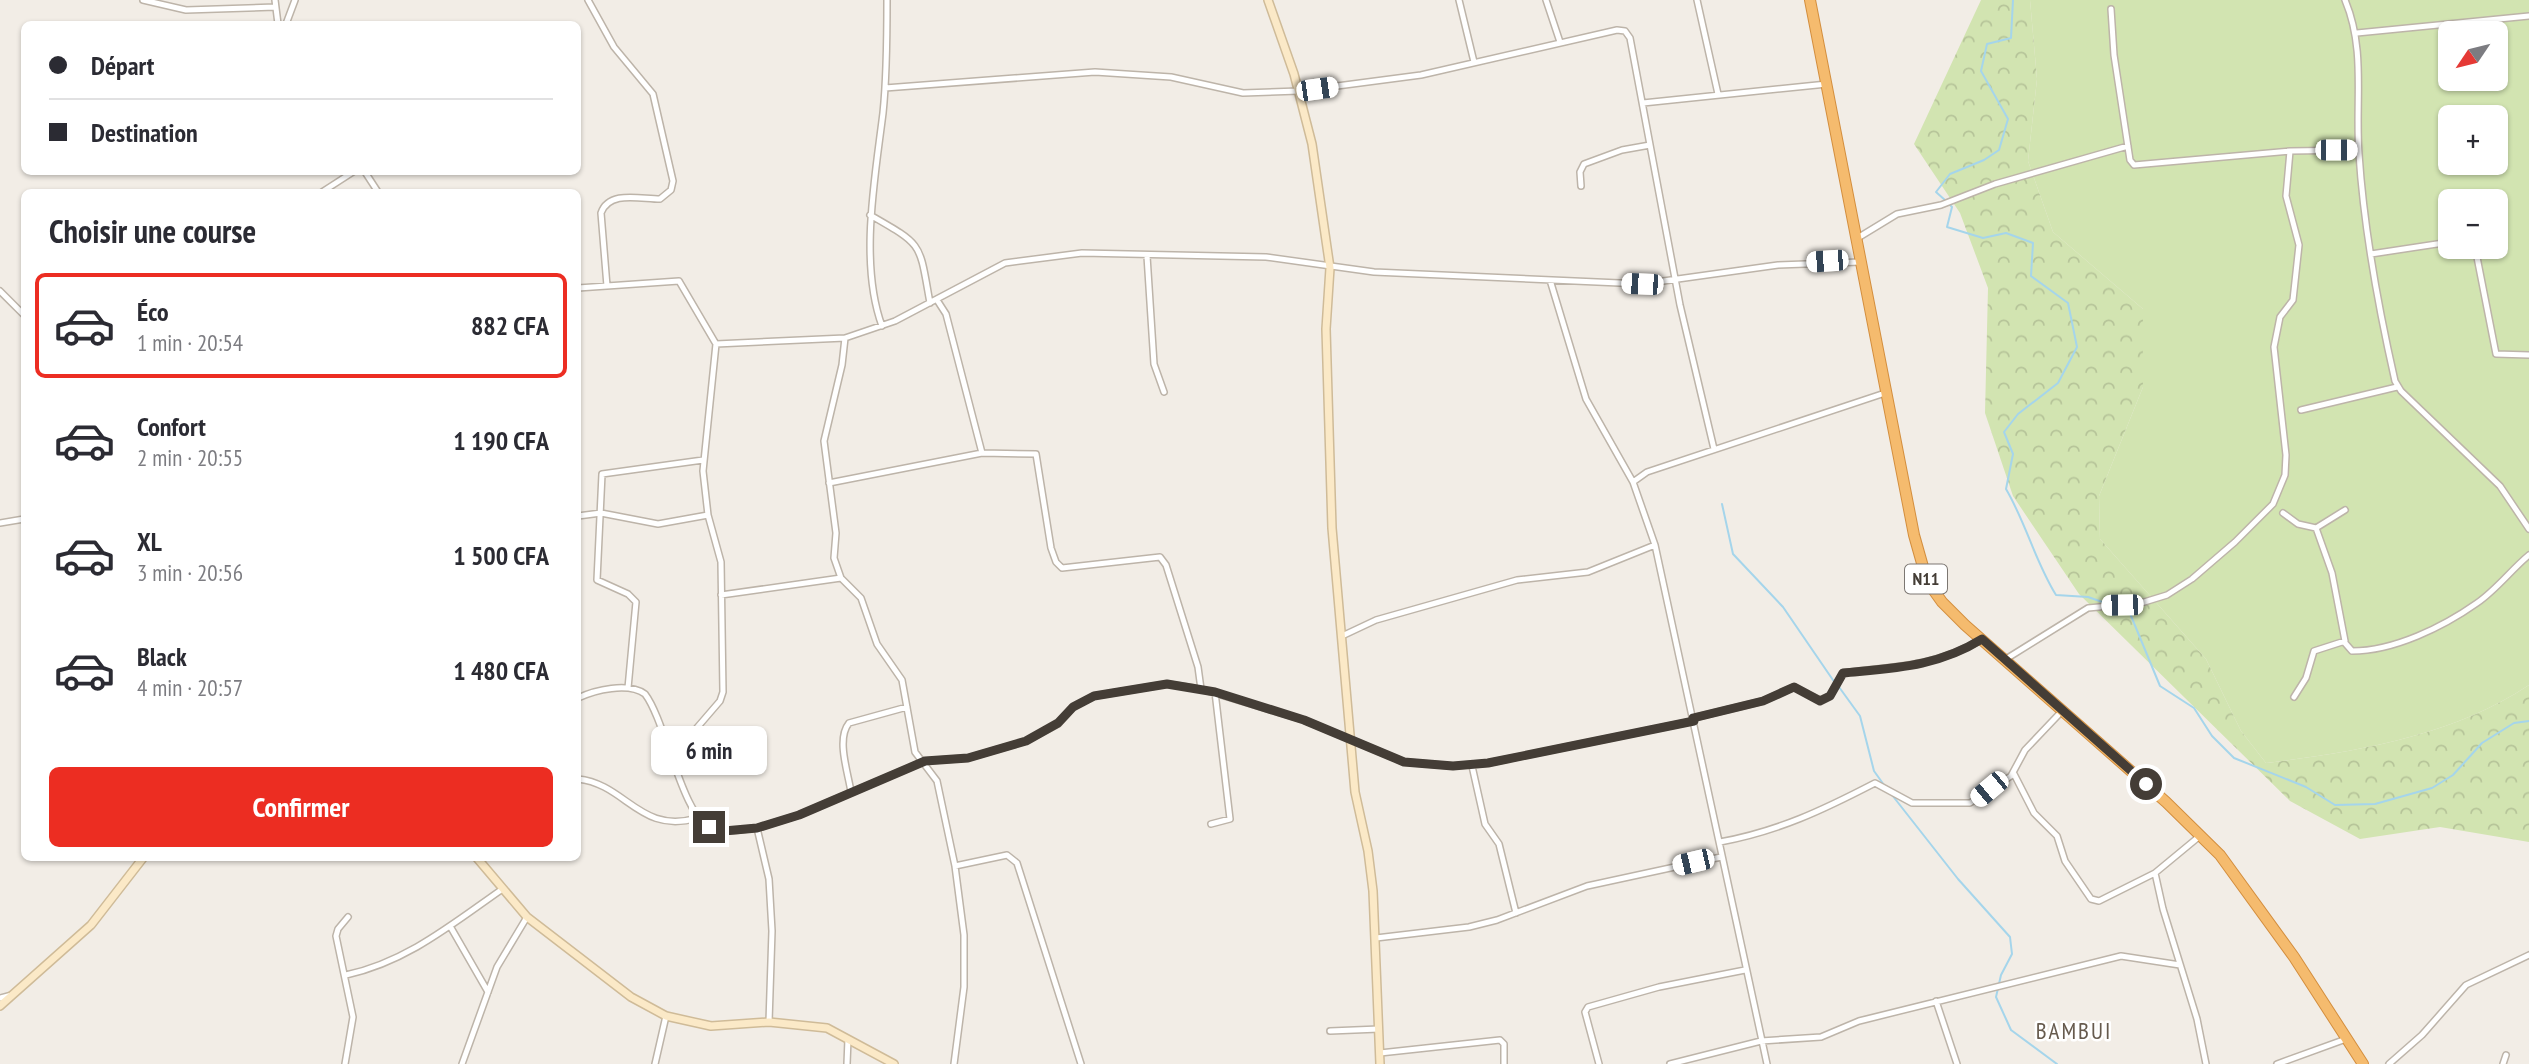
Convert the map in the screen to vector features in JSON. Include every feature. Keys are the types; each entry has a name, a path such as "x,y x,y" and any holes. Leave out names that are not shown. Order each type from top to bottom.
{"highway":[{"name":"N11","path":"1810,0 1885,393 1922,568 1942,602 2201,835 2260,909 2362,1064"}],"street":[{"path":"143,0 162,7 186,10 275,4"},
{"path":"287,21 295,0"},
{"path":"588,0 614,47 653,94 673,181 671,190 660,200 616,198 604,206 601,214 607,286"},
{"path":"882,326 876,306 870,215 885,88 887,0"},
{"path":"1268,0 1299,91 1312,144 1330,268 1326,329 1329,474 1349,738 1355,792 1368,851 1376,938 1380,1064"},
{"path":"1459,0 1474,62"},
{"path":"1546,0 1560,42"},
{"path":"1697,0 1718,94"},
{"path":"2345,0 2357,33 2358,150 2371,254 2397,387 2500,486 2529,529"},
{"path":"2111,9 2114,55 2131,163 2139,166 2290,151 2358,150"},
{"path":"2357,33 2529,16"},
{"path":"885,88 1105,72 1171,77 1224,91 1299,91 1375,83 1617,30 1625,32 1630,38 1675,280 1714,449"},
{"path":"1643,103 1827,84"},
{"path":"1581,186 1580,172 1584,164 1622,150 1650,145"},
{"path":"1856,239 1897,214 1941,205 1995,184 2128,146"},
{"path":"2006,660 2088,608 2141,603 2167,595 2192,579 2273,504 2285,475 2286,455 2274,347 2280,317 2293,300 2299,245 2286,196 2290,151"},
{"path":"327,189 348,175"},
{"path":"870,215 911,238 919,247 934,301 946,314 982,453"},
{"path":"2371,254 2438,244"},
{"path":"716,344 845,338 882,326 1005,263 1034,257 1082,253 1266,257 1330,268 1642,284 1778,265 1860,262"},
{"path":"1147,256 1154,364 1164,392"},
{"path":"2477,259 2496,355 2529,355"},
{"path":"1550,280 1586,399 1633,482 1655,545 1767,1064"},
{"path":"581,288 679,281 716,344 708,439 703,460 708,515 720,553 723,692 720,701 689,737 678,768"},
{"path":"0,291 21,312"},
{"path":"845,338 844,357 824,440 836,533 834,558 841,578 860,598 877,644 902,680 915,752 925,761 937,781 955,866 964,948 964,987 954,1064"},
{"path":"2301,410 2397,387"},
{"path":"1633,482 1647,472 1885,393"},
{"path":"829,483 982,453 1037,454 1051,548 1056,562 1062,568 1160,557 1166,565 1195,657 1201,689"},
{"path":"628,688 636,602 628,594 597,580 600,481 606,471 703,460"},
{"path":"2283,513 2298,524 2316,528 2345,510"},
{"path":"581,516 601,513 658,524 708,515"},
{"path":"0,523 21,520"},
{"path":"2316,528 2339,598 2345,643 2351,651 2376,648 2407,639 2437,626 2478,603 2529,555"},
{"path":"1342,636 1388,616 1517,580 1588,572 1655,545"},
{"path":"720,594 841,578"},
{"path":"581,696 590,692 628,688 639,690 650,700 664,728 670,758 678,768 697,818 715,830 757,828 925,761 968,758 1026,741 1058,723 1073,707 1094,696 1167,684 1215,692 1349,738 1404,762 1472,765 1694,719 1763,701 1794,687 1820,701 1830,696 1843,673 1898,668 1948,658 1982,639"},
{"path":"2294,696 2305,678 2314,651 2345,643"},
{"path":"1211,824 1230,819 1215,692"},
{"path":"851,792 843,738 845,728 849,723 907,707"},
{"path":"1720,842 1770,832 1817,813 1874,783 1912,803 1970,803 2014,774 2025,751 2063,710"},
{"path":"1472,765 1485,824 1499,844 1516,914"},
{"path":"2014,774 2034,813 2057,836 2065,861 2091,899 2099,901 2155,873 2201,835"},
{"path":"581,780 602,786 660,821 671,824 697,818"},
{"path":"757,828 769,879 772,931 769,1021"},
{"path":"955,866 1007,855 1017,863 1081,1064"},
{"path":"1376,938 1469,927 1516,914 1587,886 1721,857"},
{"path":"0,1006 91,925 141,861"},
{"path":"479,861 501,890 527,917 631,997 666,1016 726,1027 769,1021 827,1028 894,1064"},
{"path":"2155,873 2206,1064"},
{"path":"346,975 384,965 404,956 501,890"},
{"path":"345,1064 354,1017 336,936 348,917"},
{"path":"462,1064 497,967 527,917"},
{"path":"450,926 488,992"},
{"path":"2389,1064 2422,1035 2466,985 2529,955"},
{"path":"1671,1064 1761,1041 1821,1037 1839,1027 2121,956 2180,965"},
{"path":"1599,1064 1585,1012 1588,1007 1659,987 1745,970"},
{"path":"0,998 12,995"},
{"path":"1936,1001 1957,1064"},
{"path":"655,1064 666,1016"},
{"path":"1330,1031 1379,1029"},
{"path":"847,1064 848,1038"},
{"path":"2277,1064 2346,1039"},
{"path":"1380,1053 1500,1040 1504,1044 1504,1064"},
{"path":"2503,1064 2506,1055"}],"green space":[{"path":"1981,0 2030,0 2037,79 2028,161 2053,232 2143,309 2143,387 2099,496 2100,539 2206,659 2241,731 2266,763 2368,747 2436,729 2500,703 2529,685 2529,842 2440,827 2360,839 2290,801 2079,594 2013,496 1985,413 1988,288 1960,213 1914,144"},
{"path":"2030,0 2529,0 2529,685 2500,703 2436,729 2368,747 2266,763 2241,731 2206,659 2100,539 2099,496 2143,387 2143,309 2053,232 2028,161 2037,79"}],"waterway":[{"path":"1946,201 1936,192 1950,174 1984,160 1999,150 2008,119 1981,71 1987,44 2011,38 2013,0"},
{"path":"1950,205 1952,207 1947,227 1983,238 2006,233 2033,243 2031,276 2068,303 2077,347 2058,383 2018,414 2004,432 2013,454 2006,489 2056,595 2088,597 2108,604"},
{"path":"1722,504 1733,554 1783,607 1835,683"},
{"path":"2120,608 2129,611 2160,686 2194,708 2212,736 2234,758 2306,787 2335,805 2375,804 2432,788 2453,775 2482,743 2514,723 2529,721"},
{"path":"1839,687 1860,716 1874,771 1884,785"},
{"path":"1892,795 1958,879 2010,937 2012,954 2001,975 1996,997 2011,1030 2057,1064"}],"district":[{"name":"BAMBUI","path":"2074,1031"}],"route":[{"path":"709,827 724,831 757,828 799,815 925,761 968,758 1026,741 1058,723 1081,701 1110,692 1167,684 1201,689 1304,720 1404,762 1472,765 1694,721 1693,718 1775,697 1794,687 1820,701 1836,689 1838,678 1843,673 1898,668 1948,658 1982,639 2146,784"}]}
